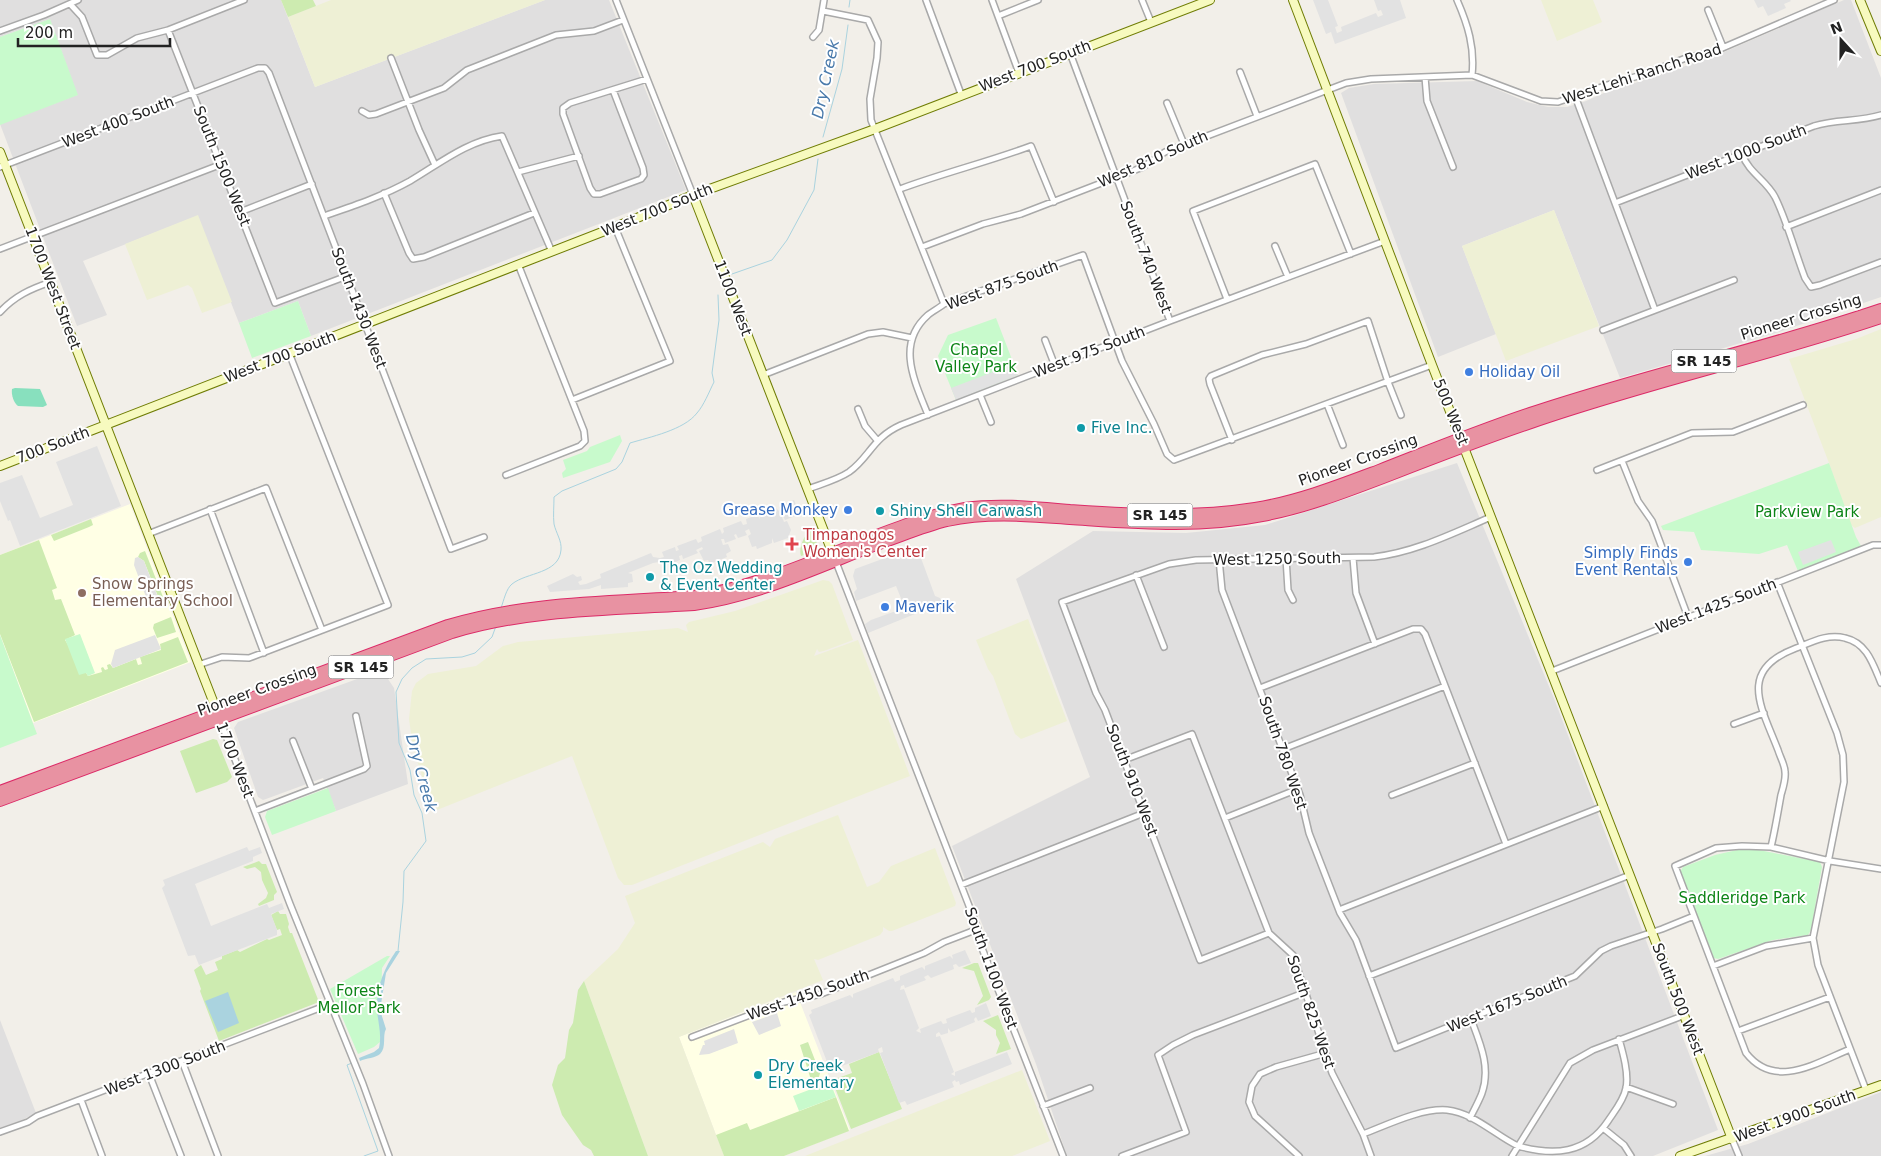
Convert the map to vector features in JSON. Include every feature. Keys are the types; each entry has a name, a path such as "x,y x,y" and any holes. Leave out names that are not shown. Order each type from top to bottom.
{"highway":[{"name":"Pioneer Crossing","path":"0,801 448,625 498,616 536,606 694,596 714,593 820,562 922,528 968,517 1013,515 1188,525 1228,522 1262,516 1339,495 1462,442 1560,403 1881,308"},
{"name":"Pioneer Crossing","path":"1462,442 1881,318"},
{"name":"Pioneer Crossing","path":"0,791 205,716 219,716"}],"street":[{"path":"0,23 1,31 78,0"},
{"path":"70,4 82,17 97,55 107,55 137,38 168,30 244,0"},
{"name":"1100 West","path":"616,0 808,488 864,636"},
{"path":"813,37 819,30 824,0"},
{"path":"926,0 961,94"},
{"path":"992,0 1019,73"},
{"path":"998,16 1038,0"},
{"path":"1142,0 1151,22"},
{"name":"West 700 South","path":"106,425 615,228 693,195 875,129 961,94 1210,0"},
{"path":"1293,0 1327,89"},
{"path":"1457,0 1469,27 1473,50 1472,76"},
{"name":"West Lehi Ranch Road","path":"1327,89 1346,83 1371,79 1472,76 1541,101 1558,102 1642,75 1686,58 1713,52 1834,0"},
{"path":"1860,0 1881,51"},
{"path":"1708,10 1723,47"},
{"path":"823,11 868,20 878,42 870,112 944,304"},
{"path":"362,111 369,116 444,88 467,70 556,35 594,31 623,20"},
{"name":"South 1500 West","path":"168,30 275,303 347,276"},
{"name":"South 740 West","path":"1070,53 1170,321"},
{"path":"391,58 434,165"},
{"name":"West 400 South","path":"3,166 258,68 265,68"},
{"name":"South 1430 West","path":"265,68 269,73 312,184 451,549 484,537"},
{"path":"1240,72 1257,116"},
{"path":"1425,77 1427,101 1453,167"},
{"path":"613,90 644,168 644,175 641,179 600,194 594,194 562,114 563,108 570,104 613,90 647,79"},
{"name":"West 810 South","path":"922,247 983,224 1021,214 1116,178 1143,167 1165,152 1327,89"},
{"name":"500 West","path":"1327,89 1432,365 1604,806"},
{"path":"1575,96 1655,310"},
{"path":"1167,103 1184,144"},
{"name":"West 1000 South","path":"1615,203 1821,124 1852,121 1881,114"},
{"path":"324,216 409,182 455,152 502,136 552,252"},
{"path":"900,189 1031,146 1054,202"},
{"name":"1700 West Street","path":"0,152 3,166 33,236 106,425"},
{"path":"1742,154 1751,171 1766,185 1775,197 1805,278 1811,287 1820,286 1881,262"},
{"path":"518,172 579,156"},
{"path":"0,249 222,164"},
{"path":"1227,300 1193,211 1315,164 1351,254"},
{"path":"240,212 312,184"},
{"path":"1786,227 1881,190"},
{"path":"384,193 413,259 424,257 534,213"},
{"path":"572,400 670,361 615,228"},
{"name":"West 975 South","path":"808,488 848,473 858,464 877,440 891,429 1170,321 1385,241"},
{"path":"1275,246 1288,277"},
{"name":"West 875 South","path":"912,338 928,315 944,304 1082,255 1115,342"},
{"path":"506,475 580,446 585,441 584,431 518,264"},
{"path":"1604,330 1734,280"},
{"path":"0,312 21,293 51,282"},
{"path":"1232,440 1209,379 1214,374 1262,355 1306,344 1368,321 1401,415"},
{"path":"763,375 868,334 883,332 912,338 910,352 911,372 928,415"},
{"path":"1045,340 1055,366"},
{"path":"1115,342 1122,361 1167,454 1174,460 1432,365"},
{"path":"198,665 222,657 249,658 388,605 289,353"},
{"path":"980,395 991,422"},
{"path":"1327,404 1343,445"},
{"path":"1597,470 1692,433 1733,432 1803,405"},
{"path":"858,409 865,426 877,440"},
{"name":"700 South","path":"0,466 106,425"},
{"name":"1700 West","path":"106,425 271,856 356,1065 389,1156"},
{"path":"1622,461 1638,501 1652,521 1688,617"},
{"path":"148,534 266,488 322,630"},
{"path":"210,509 264,653"},
{"name":"West 1250 South","path":"1062,602 1169,564 1196,560 1354,558 1394,555 1412,550 1491,517"},
{"name":"West 1425 South","path":"1552,671 1873,545 1881,545"},
{"path":"1286,558 1288,590 1293,600"},
{"path":"1354,558 1356,593 1375,644"},
{"name":"South 780 West","path":"1219,559 1222,590 1298,789 1308,828 1339,910 1357,944 1396,1048"},
{"path":"1136,575 1164,647"},
{"path":"1777,582 1837,733 1843,755 1844,782 1830,861 1813,938 1818,965 1866,1090"},
{"name":"South 910 West","path":"1062,602 1200,960 1269,932"},
{"path":"1260,688 1415,628 1421,629 1425,634 1506,844"},
{"name":"South 1100 West","path":"864,636 978,928 978,938 1063,1156"},
{"path":"1771,848 1786,772 1759,700 1758,687 1761,673 1771,661 1781,654 1827,636 1841,636 1852,640 1864,648 1871,658 1881,683"},
{"path":"1283,749 1445,686"},
{"path":"1734,724 1764,714"},
{"path":"255,811 364,770 366,766 356,716"},
{"name":"South 825 West","path":"1124,760 1192,734 1269,932 1290,950 1293,955 1332,1073 1363,1134 1371,1156"},
{"path":"293,742 312,789"},
{"path":"1392,795 1475,763"},
{"path":"1225,818 1298,789"},
{"path":"1339,910 1604,806"},
{"name":"South 500 West","path":"1604,806 1738,1156"},
{"path":"961,885 1144,813"},
{"path":"1850,1049 1798,1070 1779,1072 1764,1069 1754,1063 1746,1053 1674,866 1716,848 1742,846 1771,848 1830,861 1881,869"},
{"path":"1369,976 1630,874"},
{"name":"West 1675 South","path":"1396,1048 1575,976 1601,951 1694,916"},
{"name":"West 1450 South","path":"692,1037 784,1002 821,994 924,953 944,942 978,928"},
{"path":"1713,966 1766,946 1813,938"},
{"path":"1122,1156 1186,1132 1158,1055 1194,1035 1306,992"},
{"path":"1738,1031 1830,997"},
{"name":"West 1300 South","path":"0,1132 330,1004"},
{"path":"1512,1156 1570,1063 1593,1050 1619,1039 1685,1015"},
{"path":"1470,1118 1486,1080 1484,1055 1471,1019"},
{"path":"1363,1134 1425,1112 1448,1110 1470,1118 1518,1146 1539,1153 1562,1155 1573,1151 1584,1146 1603,1128 1618,1105 1626,1087 1624,1058 1619,1039"},
{"path":"1299,1156 1255,1116 1250,1102 1252,1086 1260,1074 1268,1070 1326,1054"},
{"path":"182,1061 218,1156"},
{"path":"150,1074 181,1156"},
{"name":"West 1900 South","path":"1680,1156 1732,1139 1881,1084"},
{"path":"1626,1087 1672,1104"},
{"path":"1043,1106 1090,1088"},
{"path":"81,1100 102,1156"},
{"path":"1603,1128 1624,1145 1631,1156"}],"shaded area":[{"path":"0,0 281,0 315,87 545,0 609,0 686,190 311,336 298,301 239,323 197,216 83,261 107,315 77,326 0,124 77,95 50,19 0,37"},
{"path":"331,0 545,0 315,87 288,17"},
{"path":"1313,0 1328,0 1338,26 1335,27 1337,33 1342,31 1341,27 1376,13 1378,17 1383,15 1381,10 1378,11 1374,0 1400,0 1406,18 1335,44 1331,32 1326,34"},
{"path":"1541,0 1593,0 1602,22 1557,41"},
{"path":"1754,0 1791,1 1784,4 1786,8 1768,16 1763,6 1758,8"},
{"path":"1844,0 1851,0 1881,78 1881,297 1779,332 1620,378 1554,210 1462,246 1496,334 1438,357 1341,93 1349,88 1374,84 1477,81 1527,102 1548,107 1567,107 1586,101 1624,84 1635,83 1715,56"},
{"path":"1554,210 1599,326 1506,361 1462,246"},
{"path":"198,215 232,302 202,313 192,288 188,285 147,300 125,244"},
{"path":"1881,329 1881,517 1855,528 1851,525 1789,359 1856,339"},
{"path":"1014,364 1018,375 956,400 951,388"},
{"path":"97,446 121,506 20,546 0,501 0,483 22,475 40,518 73,505 56,462"},
{"path":"1457,463 1555,701 1718,1130 1653,1156 1067,1156 1036,1064 952,846 1090,777 1016,579 1093,531 1186,533 1265,525"},
{"path":"794,500 800,514 785,520 782,517 784,522 787,521 791,530 788,538 774,543 772,538 772,543 757,549 756,546 752,547 748,536 751,534 749,529 745,531 747,535 738,538 736,534 734,535 736,539 725,543 724,539 721,539 723,545 728,544 731,551 726,554 727,557 710,564 708,560 704,561 699,551 703,549 702,547 696,550 698,553 683,559 682,555 679,556 680,560 668,565 665,561 653,563 628,573 632,574 633,582 628,583 628,587 601,589 601,585 589,589 550,592 547,586 573,574 577,577 581,576 582,580 578,582 580,585 586,584 601,578 600,574 651,553 653,557 664,557 662,552 675,547 676,551 679,550 677,546 696,539 698,543 702,541 701,537 720,529 722,534 724,532 723,528 741,521 743,525 747,524 746,519 757,515 760,519 759,514 776,508 779,511 779,507"},
{"name":"Snow Springs Elementary School","path":"130,504 191,662 33,723 0,635 0,555"},
{"path":"1831,540 1836,552 1803,565 1798,552"},
{"path":"915,547 918,550 935,596 940,598 942,603 868,633 865,624 893,612 900,612 905,608 896,586 856,601 854,592 857,589 853,576 855,569"},
{"path":"138,557 144,561 159,600 155,598 151,600 149,605 134,565 135,558"},
{"path":"823,580 829,581 832,584 853,640 824,651 819,652 817,649 814,656 858,640 910,776 632,885 624,885 618,878 572,756 437,810 429,799 413,747 409,719 412,691 416,683 428,674 476,666 503,646 518,642 678,628 688,632 686,625 689,622 735,611"},
{"path":"1028,619 1067,721 1021,739 1015,734 993,676 988,669 976,640"},
{"path":"155,635 161,649 113,668 111,664 115,650"},
{"path":"382,670 394,688 408,784 336,811 323,778 263,800 258,797 234,728 238,722"},
{"path":"838,815 867,887 879,882 891,866 935,848 956,903 955,906 892,931 883,927 880,935 818,960 814,959 823,980 679,1037 724,1156 648,1156 584,981 618,949 635,923 625,896 763,842 770,847 775,839"},
{"path":"247,847 249,851 260,847 262,853 253,857 253,861 195,884 211,926 267,904 269,908 282,903 284,909 271,914 277,935 199,965 195,955 188,956 162,888 165,885 163,880"},
{"path":"965,950 971,963 959,967 956,964 953,965 954,969 931,978 928,975 924,977 926,980 905,988 904,985 901,986 900,990 904,989 919,1028 916,1031 921,1033 920,1029 941,1021 943,1024 947,1023 946,1019 970,1010 972,1013 975,1012 975,1008 986,1003 991,1016 978,1021 976,1017 974,1019 975,1022 951,1032 948,1028 948,1033 941,1035 939,1032 936,1034 936,1037 940,1036 954,1072 951,1074 955,1076 955,1072 1007,1052 1012,1064 960,1085 959,1081 956,1082 955,1080 952,1082 954,1087 907,1105 905,1101 899,1103 880,1053 883,1052 882,1047 878,1049 879,1052 834,1069 833,1066 829,1067 809,1015 812,1013 811,1010 850,995 853,998 853,994 893,978 895,982 900,980 900,976 922,967 925,970 925,966 950,956 953,959 952,955"},
{"path":"796,992 850,1130 784,1156 724,1156 679,1037"},
{"path":"777,1013 781,1026 759,1035 752,1022"},
{"path":"0,1020 36,1113 0,1128"},
{"path":"734,1029 738,1043 709,1054 699,1055 703,1045 705,1045 704,1041"},
{"path":"1022,1070 1050,1141 1012,1156 805,1156"},
{"path":"1881,1092 1881,1156 1705,1156 1748,1144"}],"green space":[{"path":"281,0 313,0 316,6 288,17"},
{"path":"50,19 78,95 0,125 0,37"},
{"path":"298,301 311,336 252,358 239,323"},
{"name":"Chapel Valley Park","path":"996,318 1018,375 956,400 938,356 948,335"},
{"path":"12,389 40,389 47,405 43,407 18,406 12,394"},
{"path":"620,435 622,441 610,462 563,478 562,473 566,469 563,460"},
{"name":"Parkview Park","path":"1829,463 1861,546 1798,571 1787,545 1759,554 1701,550 1694,532 1663,530 1661,526"},
{"path":"91,519 93,525 54,541 51,535"},
{"path":"813,529 817,544 813,552 801,556 800,549 803,541 807,533"},
{"path":"39,540 57,588 52,590 55,600 61,599 75,635 65,640 88,676 102,672 101,668 103,667 105,670 108,669 107,665 110,664 113,668 136,659 138,665 142,664 140,657 161,650 160,644 178,637 188,662 34,722 0,634 0,555"},
{"path":"145,551 165,602 158,604 155,599 159,599 144,561 138,557 140,553"},
{"path":"171,617 176,632 157,638 153,628 154,624"},
{"path":"80,634 95,673 88,676 86,673 79,675 65,639"},
{"path":"0,635 37,734 0,748"},
{"path":"213,739 217,740 232,777 227,782 196,793 180,751"},
{"path":"328,788 336,811 272,835 265,817 267,811"},
{"name":"Saddleridge Park","path":"1737,850 1759,850 1820,862 1822,867 1811,930 1808,935 1773,940 1718,959 1714,958 1680,872 1683,867 1715,855"},
{"path":"259,861 262,864 266,864 277,892 274,895 274,900 259,906 258,904 266,898 268,893 262,880 261,872 255,867 247,869 243,867"},
{"path":"278,911 280,914 286,914 290,933 292,933 319,1002 219,1041 194,970 201,965 206,975 218,970 215,962 222,959 222,956 237,950 240,952 267,939 282,935 280,929 277,930 271,915"},
{"name":"Forest Mellor Park","path":"390,956 382,968 380,1042 374,1047 358,1054 330,989"},
{"path":"978,963 991,997 989,1000 977,1005 983,996 974,971 962,968"},
{"path":"584,981 648,1156 594,1156 591,1150 583,1145 562,1115 552,1085 558,1065 565,1058 578,990"},
{"path":"998,1015 1011,1049 996,1054 1000,1043 996,1030 983,1021"},
{"path":"808,1042 820,1073 819,1077 811,1080 800,1045"},
{"path":"879,1052 902,1109 851,1129 832,1080 852,1073 849,1064"},
{"path":"830,1082 836,1097 799,1111 793,1096"},
{"path":"836,1097 849,1131 784,1156 724,1156 716,1135 747,1123 750,1130"}],"water":[{"path":"396,951 400,951 386,973 380,1010 386,1029 383,1048 380,1054 360,1061 359,1058 379,1048 377,1002 379,986 384,971"},
{"path":"228,992 239,1023 218,1032 205,1001"}],"waterway":[{"name":"Dry Creek","path":"849,7 850,0"},
{"name":"Dry Creek","path":"823,137 842,69 848,25"},
{"name":"Dry Creek","path":"732,274 772,260 787,240 814,190 818,159"},
{"name":"Dry Creek","path":"501,608 512,584 549,568 559,558 561,547 554,524 554,497 562,491 616,469 622,462 630,443 684,424 700,410 714,382 712,373 719,320 718,295"},
{"name":"Dry Creek","path":"398,951 404,871 426,841 422,813 414,795 410,770 399,743 396,692 402,679 412,668 426,659 462,657 475,653 492,637 496,626"},
{"name":"Dry Creek","path":"352,1063 347,1065 378,1151 364,1156"}],"place":[{"name":"Holiday Oil","path":"1469,372"},
{"name":"Five Inc.","path":"1081,428"},
{"name":"Grease Monkey","path":"848,510"},
{"name":"Shiny Shell Carwash","path":"880,511"},
{"name":"Timpanogos Women's Center","path":"792,544"},
{"name":"Simply Finds Event Rentals","path":"1688,562"},
{"name":"The Oz Wedding & Event Center","path":"650,577"},
{"name":"Snow Springs Elementary School","path":"82,593"},
{"name":"Maverik","path":"885,607"},
{"name":"Dry Creek Elementary","path":"758,1075"}]}
